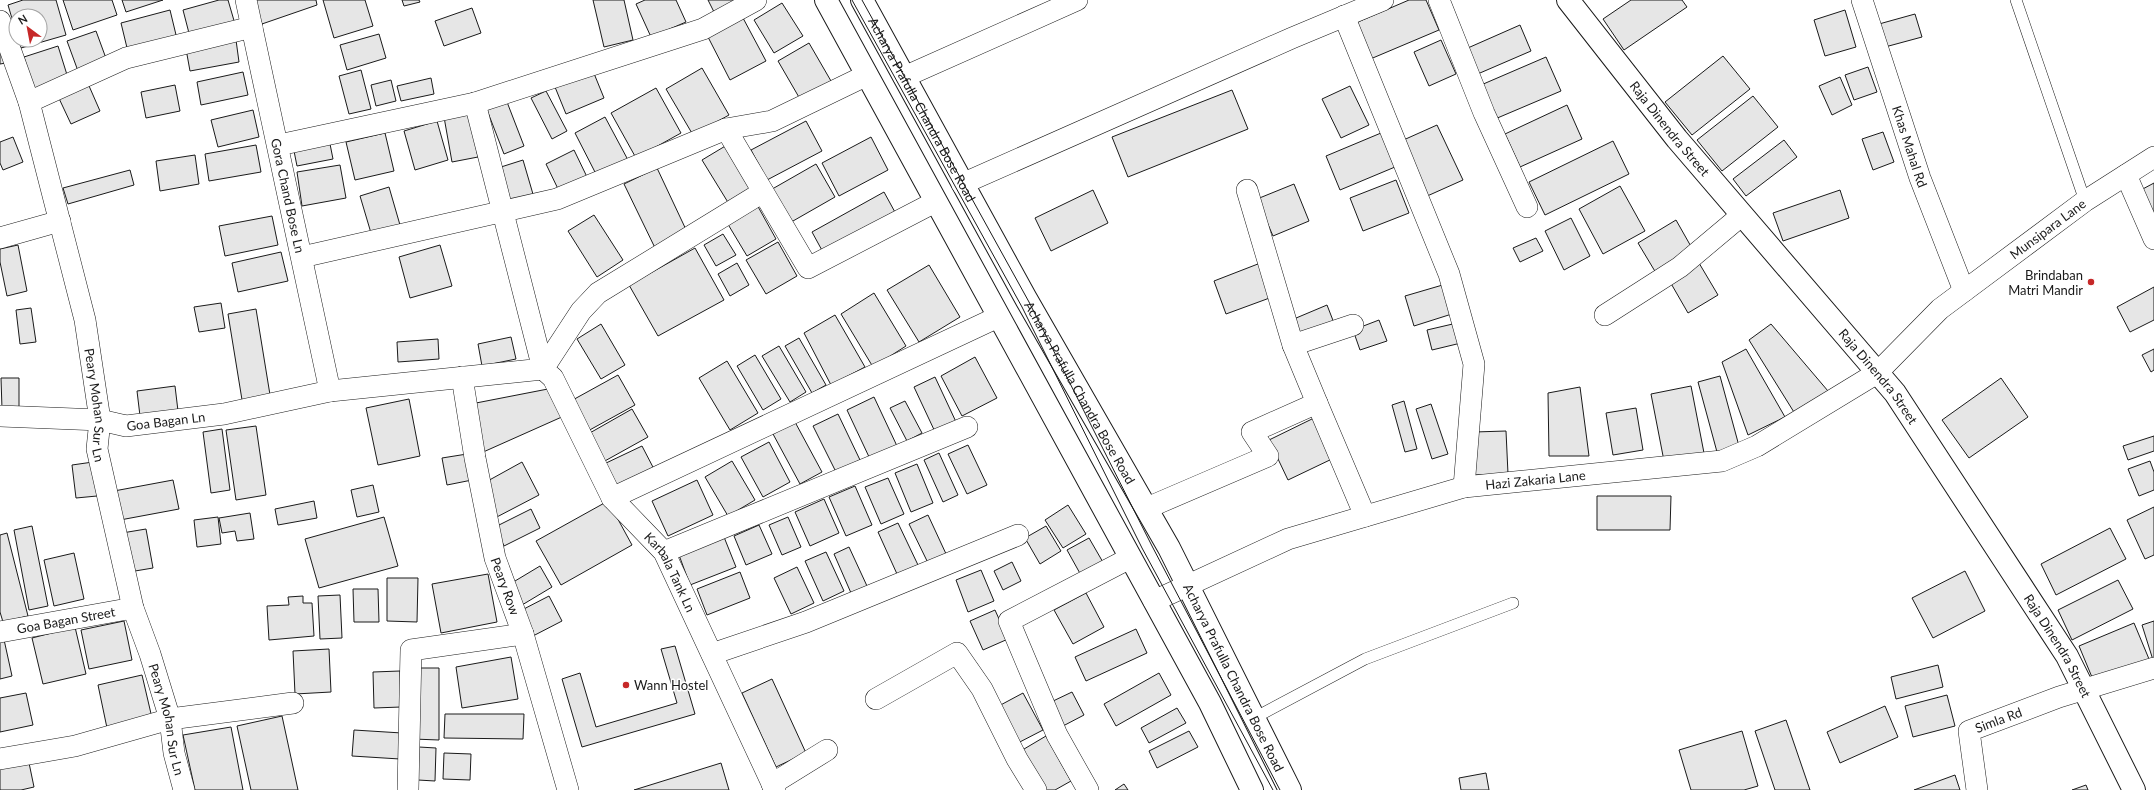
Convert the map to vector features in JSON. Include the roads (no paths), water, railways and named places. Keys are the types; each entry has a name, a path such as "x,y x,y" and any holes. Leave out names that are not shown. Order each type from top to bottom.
{"main road":[{"path":"826,0 1210,703 1251,790"},
{"name":"Acharya Prafulla Chandra Bose Road","path":"862,0 962,184 1147,508 1290,790"},
{"name":"Raja Dinendra Street","path":"1568,0 1677,139 1895,394 2062,649 2134,790"}],"street":[{"name":"Gora Chand Bose Ln","path":"246,0 279,146 330,391"},
{"path":"279,146 474,103 703,29 756,0"},
{"path":"904,77 1077,0"},
{"path":"962,184 1383,0"},
{"path":"1439,0 1484,113 1527,207"},
{"name":"Khas Mahal Rd","path":"1862,0 1920,178 1964,291"},
{"path":"1344,16 1449,274 1474,364 1464,487"},
{"name":"Peary Mohan Sur Ln","path":"0,21 8,67 29,102 85,320 100,420 97,448 133,608 150,654 170,719 174,753 184,790"},
{"path":"29,102 126,58 252,27"},
{"path":"302,257 557,199 726,129 772,122 867,75"},
{"path":"474,103 543,369"},
{"path":"726,129 808,268 935,202"},
{"name":"Munsipara Lane","path":"1877,373 1940,309 2085,201 2154,157"},
{"path":"2126,175 2154,239"},
{"path":"1247,190 1293,345 1365,516"},
{"path":"543,369 581,311 598,293 763,192"},
{"path":"1605,315 1680,267 1742,215"},
{"path":"0,238 60,221"},
{"path":"612,498 998,317"},
{"path":"1293,345 1353,324"},
{"name":"Goa Bagan Ln","path":"0,416 100,420 126,426 224,414 330,391 543,369"},
{"name":"Karbala Tank Ln","path":"543,369 553,378 612,498 664,552 774,787"},
{"name":"Hazi Zakaria Lane","path":"1154,601 1288,540 1464,487 1722,461 1757,446 1877,373"},
{"name":"Peary Row","path":"462,377 475,458 495,558 522,634 568,790"},
{"path":"1147,508 1268,456 1252,432 1317,403"},
{"path":"664,552 967,427"},
{"path":"712,654 806,622 1018,535"},
{"path":"1088,790 1057,735 1009,621 1130,558"},
{"name":"Goa Bagan Street","path":"0,632 133,608"},
{"path":"408,790 411,650 522,634"},
{"path":"876,699 958,653 982,689 1017,759 1036,790"},
{"path":"2084,691 2154,668"},
{"name":"Simla Rd","path":"1977,790 1969,731 2059,697 2084,691"},
{"path":"0,759 76,746 170,719 293,703"},
{"path":"774,787 827,750"}],"lane":[{"path":"2016,0 2048,98 2085,201"},
{"path":"1254,718 1365,659 1512,603"}],"tram line":[{"path":"852,0 1022,307 1142,548 1273,790"},
{"path":"862,0 1029,302 1152,546 1280,790"}],"place":[{"name":"Brindaban Matri Mandir","path":"2091,282"},
{"name":"Wann Hostel","path":"626,685"}]}
